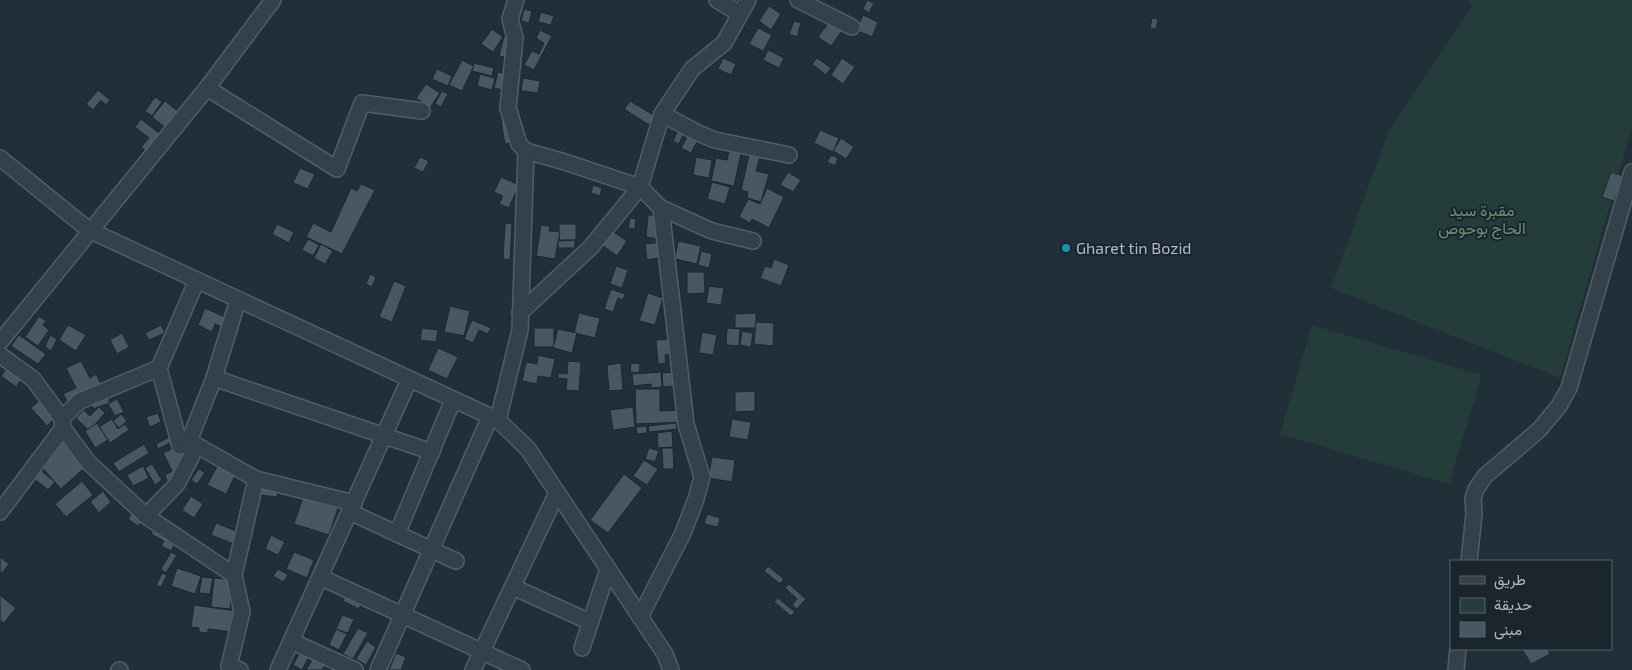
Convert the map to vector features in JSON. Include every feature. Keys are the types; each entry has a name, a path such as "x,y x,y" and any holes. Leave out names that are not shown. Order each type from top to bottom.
{"street":[{"path":"0,342 207,88 273,0"},
{"path":"516,0 510,19 515,38 508,108 519,144 526,151 640,187 661,208 712,231 753,242"},
{"path":"717,0 740,14"},
{"path":"520,313 591,247 640,187 662,114 692,69 724,43 748,0"},
{"path":"798,0 852,27"},
{"path":"207,88 337,168 362,102 422,111"},
{"path":"662,114 715,140 789,155"},
{"path":"378,670 431,550 494,419 520,330 526,151"},
{"path":"0,158 90,230 494,419 528,449 665,654 671,670"},
{"path":"1470,560 1476,489 1485,476 1539,430 1559,406 1569,388 1632,172"},
{"path":"640,617 684,533 702,477 686,424 661,208"},
{"path":"189,441 180,446 159,368 197,280"},
{"path":"146,516 177,484 192,455 189,441 214,378 238,300"},
{"path":"0,355 33,379 88,462 146,516 234,575"},
{"path":"0,512 80,401 159,368"},
{"path":"214,378 432,452"},
{"path":"278,670 409,380"},
{"path":"397,534 453,400"},
{"path":"189,441 256,478 352,507 397,534 456,561"},
{"path":"240,670 229,666 242,612 234,575 256,478"},
{"path":"474,670 557,493"},
{"path":"582,648 608,569"},
{"path":"320,578 522,670"},
{"path":"513,587 590,622"},
{"path":"291,641 355,670"},
{"path":"1456,670 1458,650"}],"green space":[{"name":"مقبرة سيد الحاج بوحوص","path":"1468,0 1632,0 1632,128 1560,378 1331,288 1389,130 1472,7"},
{"path":"1312,325 1482,375 1449,484 1280,434"}],"building":[{"path":"867,0 874,3 869,13 863,9"},
{"path":"769,6 781,14 771,30 759,21"},
{"path":"524,9 532,11 529,23 521,21"},
{"path":"541,12 554,16 551,25 538,22"},
{"path":"863,15 878,22 872,37 856,30"},
{"path":"832,18 835,26 842,31 831,46 818,37"},
{"path":"1152,18 1158,19 1156,29 1150,28"},
{"path":"794,21 801,23 797,37 789,34"},
{"path":"758,28 772,35 763,51 749,44"},
{"path":"492,29 503,37 493,52 481,44"},
{"path":"540,30 552,36 534,70 524,65 532,51 539,54 544,43 536,38"},
{"path":"504,36 517,39 512,58 499,56"},
{"path":"768,50 784,58 779,68 763,60"},
{"path":"723,58 736,64 731,75 718,69"},
{"path":"817,58 831,68 826,75 812,64"},
{"path":"842,58 855,67 843,84 831,75"},
{"path":"462,60 474,66 462,91 449,85"},
{"path":"474,63 494,68 492,76 472,71"},
{"path":"437,69 452,76 448,86 432,79"},
{"path":"498,72 515,76 512,92 494,88"},
{"path":"480,74 495,78 492,90 477,86"},
{"path":"523,78 540,81 538,93 521,91"},
{"path":"426,84 440,93 430,108 416,98"},
{"path":"98,90 110,100 106,105 101,100 93,110 86,104"},
{"path":"442,91 448,94 441,107 435,104"},
{"path":"155,97 162,102 152,116 145,111"},
{"path":"165,101 180,113 167,129 152,117"},
{"path":"630,101 655,116 649,125 624,109"},
{"path":"141,119 160,134 146,151 141,147 149,138 135,127"},
{"path":"514,119 518,142 505,144 501,121"},
{"path":"678,130 684,133 679,144 673,141"},
{"path":"820,130 839,138 833,152 814,143"},
{"path":"689,133 702,133 691,153 681,148"},
{"path":"841,138 854,147 846,159 833,151"},
{"path":"730,147 742,149 734,186 711,181 716,158 727,160"},
{"path":"749,155 760,157 756,171 769,174 761,202 747,198 748,192 741,190"},
{"path":"831,155 838,158 835,166 827,162"},
{"path":"420,157 429,161 423,172 414,168"},
{"path":"696,157 712,160 709,178 693,175"},
{"path":"300,168 315,174 308,189 293,183"},
{"path":"788,172 801,180 793,192 780,185"},
{"path":"1611,172 1623,176 1614,201 1602,197"},
{"path":"501,177 519,185 509,208 499,204 503,196 494,192"},
{"path":"712,182 730,187 725,204 707,199"},
{"path":"361,184 375,190 342,254 306,237 313,223 331,232 351,188 357,191"},
{"path":"593,185 602,188 600,196 591,193"},
{"path":"767,188 784,197 769,228 752,219 750,223 739,217 748,199 760,204"},
{"path":"648,215 662,216 660,239 646,237"},
{"path":"630,218 636,219 635,229 628,228"},
{"path":"505,223 512,224 510,260 503,259"},
{"path":"277,224 294,232 289,243 272,234"},
{"path":"559,224 576,224 576,240 559,240"},
{"path":"541,225 550,226 549,231 560,232 555,259 536,256"},
{"path":"612,231 627,241 617,256 602,245"},
{"path":"308,239 319,245 313,256 302,250"},
{"path":"575,240 575,248 558,248 558,241"},
{"path":"678,241 701,246 697,264 675,259"},
{"path":"661,242 663,257 647,260 645,244"},
{"path":"321,244 333,251 325,264 314,258"},
{"path":"701,251 712,254 709,268 698,265"},
{"path":"774,259 789,265 781,286 760,278 765,266 771,268"},
{"path":"616,266 628,270 622,288 610,284"},
{"path":"687,272 704,272 705,293 687,294"},
{"path":"370,274 376,277 372,287 366,284"},
{"path":"394,281 406,286 392,322 379,317"},
{"path":"709,286 724,288 721,305 706,303"},
{"path":"611,289 625,294 623,300 618,298 613,312 604,309"},
{"path":"648,293 663,298 655,325 639,321"},
{"path":"450,306 470,311 464,336 444,332"},
{"path":"205,308 227,318 222,327 215,324 212,332 198,325"},
{"path":"579,313 600,318 595,338 574,333"},
{"path":"756,313 756,328 735,328 735,314"},
{"path":"39,316 46,321 43,325 49,330 38,346 25,337"},
{"path":"472,320 491,328 488,334 479,330 473,343 464,339"},
{"path":"756,322 774,323 773,346 754,344"},
{"path":"68,325 86,335 76,351 59,340"},
{"path":"161,325 165,333 149,340 145,333"},
{"path":"422,328 438,330 436,342 420,340"},
{"path":"534,328 554,328 554,347 534,347"},
{"path":"727,328 740,329 739,346 726,345"},
{"path":"558,329 577,333 572,353 553,348"},
{"path":"742,331 753,333 751,347 740,345"},
{"path":"702,332 717,335 713,355 699,353"},
{"path":"122,333 129,347 117,354 110,340"},
{"path":"19,335 46,354 38,364 11,346"},
{"path":"50,335 57,339 51,351 45,347"},
{"path":"672,339 674,354 665,355 666,363 658,364 656,340"},
{"path":"438,348 458,357 447,379 428,370"},
{"path":"538,355 555,359 551,378 538,376 537,384 522,381 526,362 537,364"},
{"path":"81,361 90,378 96,374 103,388 69,405 63,394 76,388 66,368"},
{"path":"568,361 581,362 579,391 566,390 567,379 558,378 558,373 567,374"},
{"path":"11,362 26,372 16,387 1,376"},
{"path":"621,363 623,390 609,391 607,365"},
{"path":"631,363 640,364 639,373 630,372"},
{"path":"661,372 662,387 651,388 651,384 633,386 632,374"},
{"path":"674,372 675,386 663,387 662,373"},
{"path":"635,389 660,389 660,411 682,410 682,422 636,424"},
{"path":"50,391 66,408 47,426 31,408"},
{"path":"755,391 755,411 735,412 735,392"},
{"path":"107,396 110,403 93,409 91,402"},
{"path":"117,399 124,412 115,416 108,404"},
{"path":"99,407 105,413 89,431 76,418 84,410 90,416"},
{"path":"633,407 635,427 613,430 610,410"},
{"path":"158,413 161,422 150,427 146,417"},
{"path":"121,414 127,421 119,428 113,421"},
{"path":"112,419 118,429 125,424 129,430 110,443 99,427"},
{"path":"732,419 751,422 748,440 729,437"},
{"path":"97,423 108,440 95,448 85,431"},
{"path":"676,423 677,429 649,432 648,426"},
{"path":"647,426 647,433 637,434 636,427"},
{"path":"672,431 673,447 658,448 657,433"},
{"path":"175,434 178,439 158,449 156,444"},
{"path":"70,436 92,461 61,489 39,464"},
{"path":"144,444 149,453 119,472 113,463"},
{"path":"182,444 191,462 168,483 165,475 172,471 163,453"},
{"path":"649,448 659,451 655,462 645,459"},
{"path":"662,448 673,448 674,469 663,469"},
{"path":"712,457 735,460 732,482 708,478"},
{"path":"644,460 658,469 647,485 633,476"},
{"path":"220,461 238,470 226,494 207,485"},
{"path":"152,464 162,480 155,485 145,468"},
{"path":"143,466 149,478 133,486 127,475"},
{"path":"39,469 55,482 48,490 32,477"},
{"path":"199,469 205,473 197,484 191,480"},
{"path":"624,474 642,488 608,533 590,520"},
{"path":"82,481 93,495 66,517 55,504"},
{"path":"262,485 279,487 277,497 260,495"},
{"path":"103,491 111,502 99,513 90,502"},
{"path":"191,496 203,504 194,518 182,510"},
{"path":"303,497 338,508 329,535 294,524"},
{"path":"137,506 147,513 138,526 128,519"},
{"path":"707,514 720,518 718,527 704,524"},
{"path":"158,521 175,530 169,542 174,545 171,551 161,546 164,541 151,534"},
{"path":"216,523 241,533 236,545 211,535"},
{"path":"271,535 285,542 278,555 265,549"},
{"path":"171,552 177,555 166,573 161,569"},
{"path":"294,552 314,560 307,578 286,569"},
{"path":"0,557 9,564 2,573 0,572"},
{"path":"768,566 784,579 780,584 764,571"},
{"path":"177,568 201,576 195,594 171,586"},
{"path":"278,569 288,575 283,582 273,576"},
{"path":"162,573 167,575 161,587 156,585"},
{"path":"202,577 213,578 210,594 199,593"},
{"path":"214,578 233,580 230,609 211,607"},
{"path":"789,584 806,599 797,609 792,605 797,599 785,588"},
{"path":"347,591 363,599 359,609 343,601"},
{"path":"0,595 16,608 4,623 0,620"},
{"path":"778,598 795,612 791,616 774,602"},
{"path":"194,605 236,611 233,632 208,629 208,633 199,632 199,628 191,627"},
{"path":"342,615 354,619 348,633 336,629"},
{"path":"358,628 368,633 353,659 343,654"},
{"path":"336,629 347,634 339,650 329,645"},
{"path":"367,641 376,647 366,665 356,659"},
{"path":"303,646 312,651 302,670 293,665"},
{"path":"1523,650 1548,650 1550,654 1531,664"},
{"path":"396,653 406,657 401,670 389,670"},
{"path":"314,657 326,664 322,670 306,670"}],"place":[{"name":"Gharet tin Bozid","path":"1066,248"}]}
